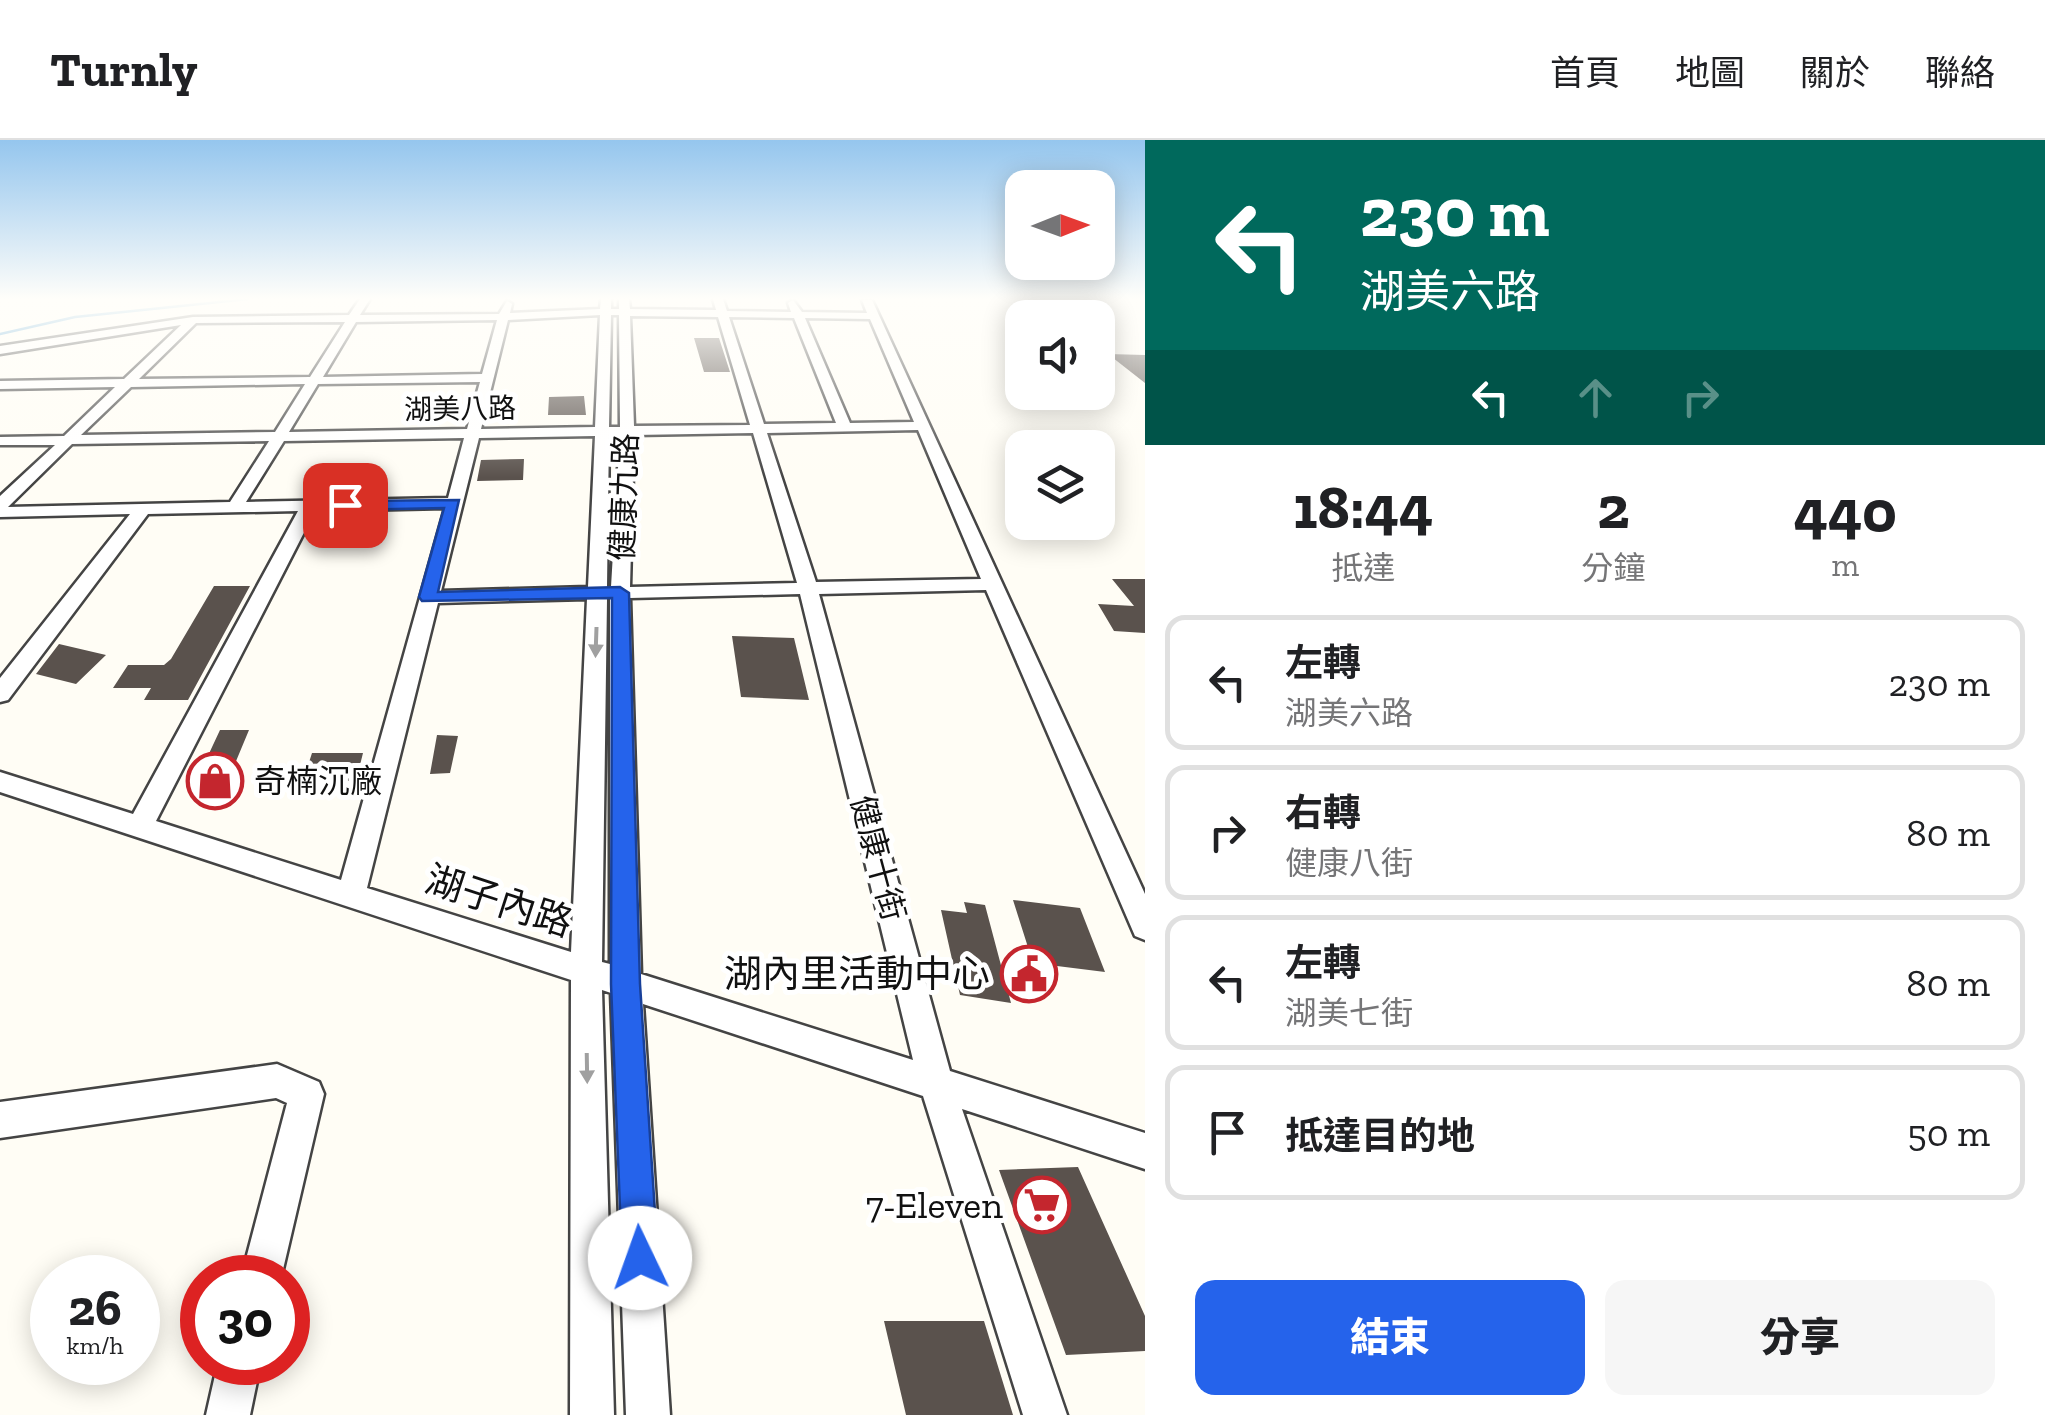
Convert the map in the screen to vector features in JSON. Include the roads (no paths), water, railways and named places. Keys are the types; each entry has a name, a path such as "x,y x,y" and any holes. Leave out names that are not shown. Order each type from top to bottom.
{"street":[{"path":"0,508 153,358"},
{"path":"235,508 329,358"},
{"path":"351,895 492,358"},
{"path":"592,1415 586,971 602,432 610,358"},
{"name":"健康九路","path":"620,358 627,430 620,593 626,984 648,1415"},
{"name":"健康十街","path":"735,358 808,588 936,1084 1045,1415"},
{"path":"816,358 845,428"},
{"path":"892,358 1145,926"},
{"path":"0,385 487,378"},
{"name":"湖美八路","path":"0,442 921,426"},
{"path":"0,508 453,503"},
{"path":"140,827 309,506"},
{"path":"0,694 143,509"},
{"path":"428,597 992,584"},
{"name":"湖子內路","path":"0,782 1145,1151"},
{"path":"0,1120 277,1081 306,1094 267,1255"},
{"path":"228,1415 235,1385"}],"place":[{"name":"奇楠沉廠","path":"215,781"},
{"name":"湖內里活動中心","path":"1029,974"},
{"name":"7-Eleven","path":"1042,1205"}]}
